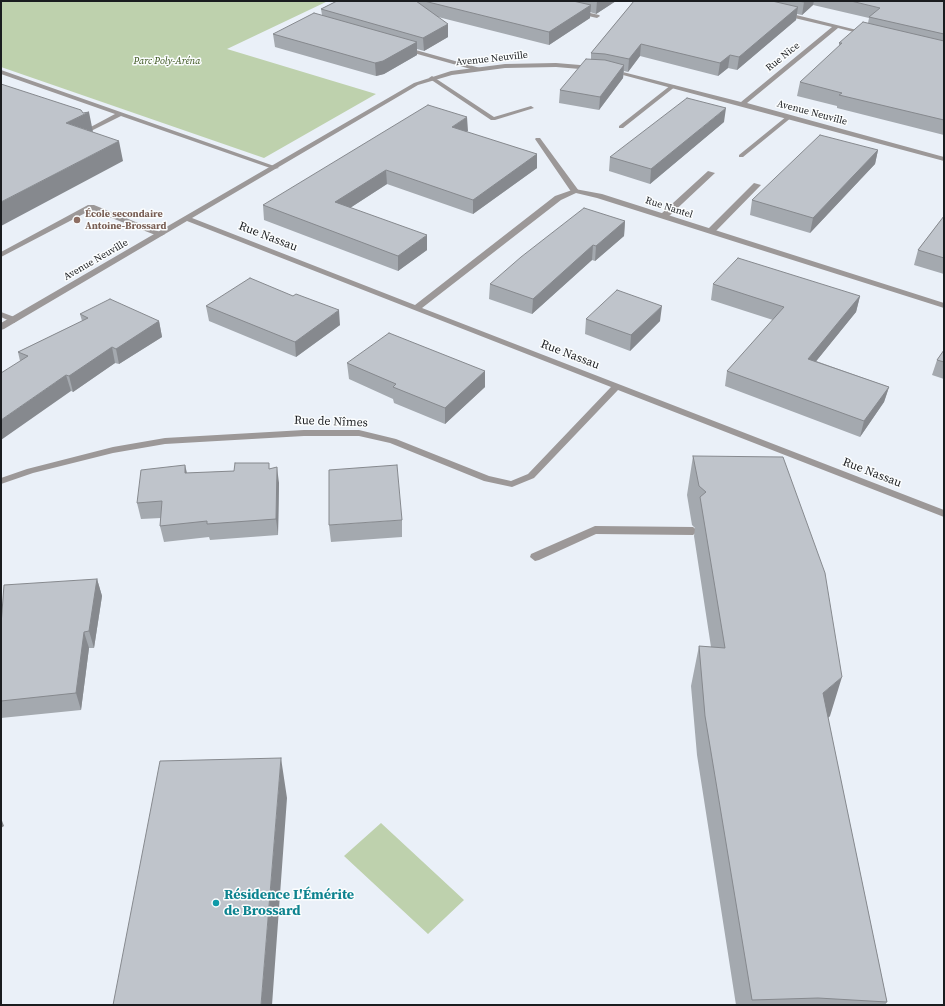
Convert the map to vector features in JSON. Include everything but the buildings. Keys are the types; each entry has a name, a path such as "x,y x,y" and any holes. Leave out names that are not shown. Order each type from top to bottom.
{"street":[{"path":"569,10 597,16"},
{"path":"776,12 875,35"},
{"name":"Rue Nice","path":"742,104 837,26"},
{"path":"399,47 478,68"},
{"name":"Avenue Neuville","path":"1,327 275,168 416,84 432,78 478,68 530,65 597,69"},
{"name":"Avenue Neuville","path":"604,70 742,104 944,159"},
{"path":"1,72 275,168"},
{"path":"432,78 493,119 531,108"},
{"path":"621,127 673,86"},
{"path":"89,130 120,114"},
{"path":"741,156 789,117"},
{"path":"416,308 558,198 575,192 538,139"},
{"path":"664,216 711,173"},
{"path":"711,232 757,185"},
{"name":"Rue Nantel","path":"575,192 600,196 944,306"},
{"path":"1,255 91,207 161,234"},
{"name":"Rue Nassau","path":"187,219 944,514"},
{"path":"1,314 14,320"},
{"name":"Rue de Nîmes","path":"1,481 30,471 113,450 165,441 304,433 359,433 393,441 487,478 512,484 531,476 617,386"},
{"path":"535,557 595,530 693,531"}],"green space":[{"name":"Parc Poly-Aréna","path":"1,1 328,1 227,49 376,94 264,158 1,67"},
{"path":"381,823 464,900 428,934 344,856"}],"place":[{"name":"École secondaire Antoine-Brossard","path":"77,220"},
{"name":"Résidence L'Émérite de Brossard","path":"216,903"}]}
